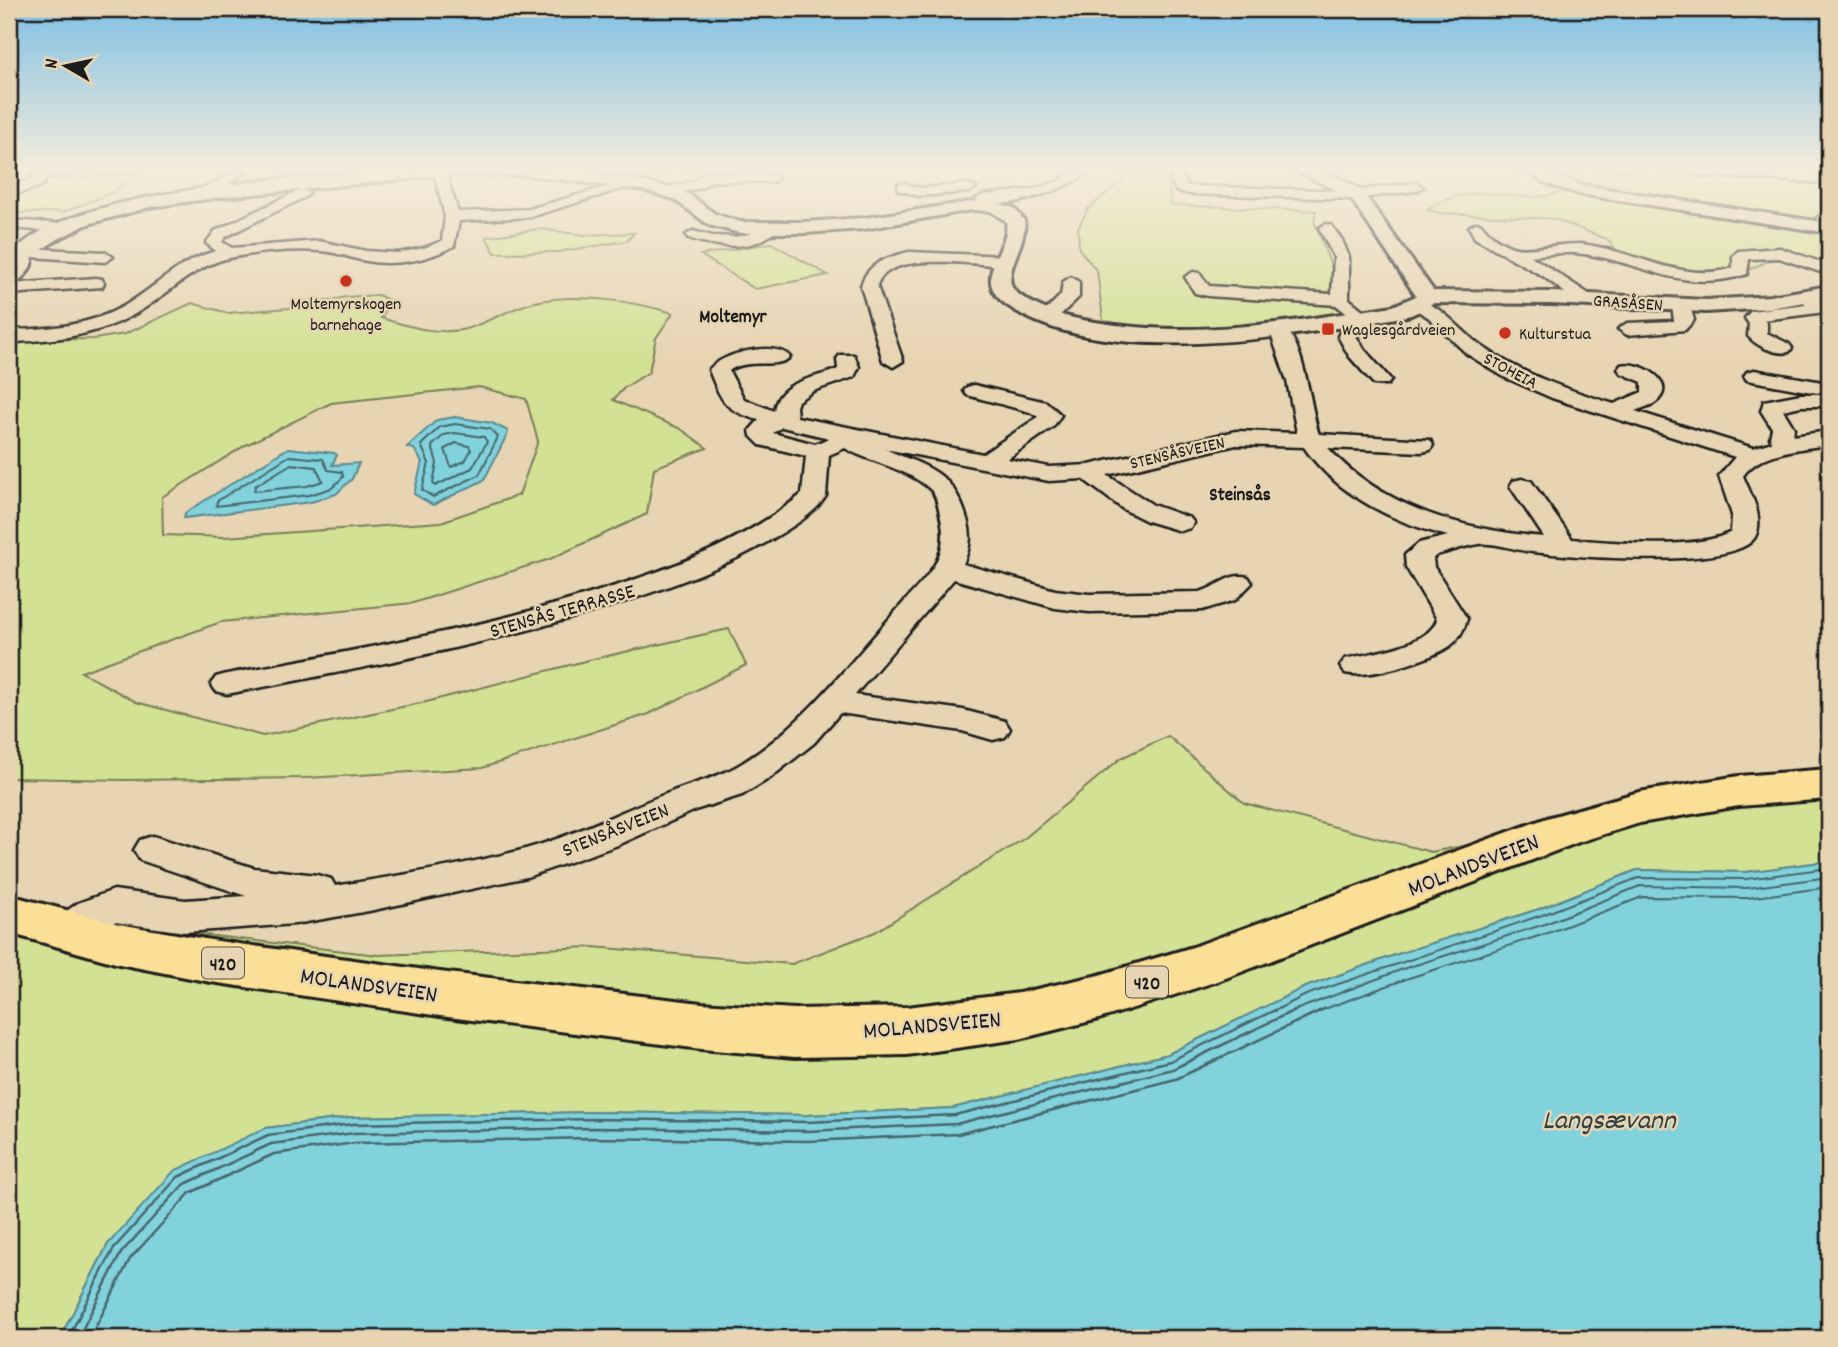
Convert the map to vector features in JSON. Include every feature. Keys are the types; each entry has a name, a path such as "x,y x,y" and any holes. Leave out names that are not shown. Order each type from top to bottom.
{"main road":[{"path":"9,278 24,262 24,253 55,233"},
{"path":"1015,233 1001,278 1002,286 1006,293 1026,309 1046,318 1086,328 1144,336 1203,338 1279,331 1364,316 1422,301 1380,233"},
{"name":"GRASÅSEN","path":"1422,301 1586,300 1681,306 1750,304 1829,292"},
{"name":"MOLANDSVEIEN","path":"9,914 119,944 211,961 440,994 688,1024 795,1033 907,1031 1019,1016 1099,997 1199,966 1563,830 1639,808 1726,793 1829,784"}],"street":[{"path":"222,233 214,243 229,253"},
{"path":"9,336 64,331 112,318 132,309 183,270 202,260 229,253 319,246 366,256 407,257 439,249 449,243 450,233"},
{"path":"693,235 711,240 751,238 766,233"},
{"path":"1329,233 1341,250 1344,262 1340,301"},
{"path":"1479,233 1549,273 1586,300"},
{"path":"1514,253 1574,248 1597,252 1659,271 1715,276 1741,271 1741,257 1744,254 1773,253 1829,270"},
{"path":"24,253 105,257"},
{"path":"893,360 869,286 870,277 876,271 895,260 909,257 1006,261"},
{"path":"1193,277 1202,289 1208,291 1258,296 1303,295 1340,301 1370,323 1351,329 1348,336 1356,352 1381,380"},
{"path":"1046,318 1070,297 1071,282"},
{"path":"9,289 96,283"},
{"path":"1782,348 1757,336 1758,324 1754,318 1757,315 1819,308 1820,305 1806,296"},
{"name":"STOHEIA","path":"1422,301 1474,350 1511,373 1559,394 1618,410 1754,455"},
{"path":"1627,329 1679,326 1685,320 1681,306"},
{"path":"1279,331 1297,383 1306,434 1323,458 1393,508 1439,525 1480,535 1564,547 1716,547 1741,540 1745,531 1744,513 1731,476 1734,469 1754,455 1829,438"},
{"name":"STENSÅSVEIEN","path":"780,357 734,359 723,363 719,370 730,397 736,404 786,419 835,444 986,463 1048,474 1089,472 1236,438 1422,445"},
{"path":"835,444 762,436 761,430 769,423 786,419 784,413 789,398 797,391 847,373 847,359"},
{"path":"1618,410 1648,398 1652,393 1649,377 1628,369"},
{"path":"1754,376 1790,384 1829,388"},
{"path":"974,391 1038,407 1050,415 1045,422 986,463"},
{"path":"1791,445 1782,438 1783,428 1772,411 1772,406 1801,400 1829,400"},
{"name":"STENSÅSVEIEN","path":"70,930 92,914 114,906 185,916 295,908 369,896 527,863 606,835 684,800 729,786 758,770 802,735 832,702 948,568 956,549 958,532 944,491 923,474 850,441 835,444"},
{"name":"STENSÅS TERRASSE","path":"227,684 492,632 604,600 688,571 723,555 799,511 814,496 835,444"},
{"path":"1089,472 1148,514 1160,520 1181,523"},
{"path":"1522,486 1564,547"},
{"path":"1356,666 1424,648 1448,632 1452,619 1420,567 1419,555 1428,549 1480,535"},
{"path":"948,568 1015,590 1090,603 1202,601 1225,594 1238,583"},
{"path":"832,702 963,721 993,729"},
{"name":"STENSÅSVEIEN","path":"153,850 263,886 306,890 348,889 369,896"}],"green space":[{"path":"513,233 634,233 627,241 558,252 495,253 486,237"},
{"path":"1078,233 1318,233 1339,287 1354,315 1216,337 1104,328 1097,271 1079,249"},
{"path":"1591,233 1829,233 1829,274 1774,258 1742,273 1693,273 1622,258 1607,239"},
{"path":"771,243 828,275 755,289 701,255"},
{"path":"378,295 391,301 381,318 416,328 440,331 475,326 527,304 552,299 605,300 673,313 656,338 649,372 624,388 613,400 681,429 707,448 654,468 647,514 550,559 413,603 221,622 81,672 136,702 263,736 426,702 589,660 729,629 746,665 649,714 482,768 306,778 9,778 9,353 25,340 94,339 125,334 192,303 228,313 290,308 346,297","holes":["479,387 526,399 538,441 519,495 441,522 224,537 163,535 162,497 246,445 331,403"]},
{"path":"1168,736 1244,803 1431,852 1748,792 1829,783 1829,861 1746,872 1637,870 1539,909 1303,988 1168,1054 953,1108 807,1115 591,1112 352,1117 266,1128 108,1244 60,1338 9,1338 9,902 111,924 378,955 593,947 792,964 875,932 1025,838 1121,758"}],"water":[{"path":"455,417 492,423 508,431 507,435 484,480 433,505 414,494 422,462 414,449 407,447 437,420"},
{"path":"288,448 334,453 337,455 332,465 359,463 352,479 336,494 311,502 184,518 185,513"},
{"name":"Langsævann","path":"1829,861 1829,1338 60,1338 108,1244 174,1171 266,1128 352,1117 591,1112 807,1115 953,1108 1168,1054 1303,988 1539,909 1637,870 1746,872"}],"place":[{"name":"Moltemyrskogen barnehage","path":"346,281"},
{"name":"Waglesgårdveien","path":"1328,329"},
{"name":"Kulturstua","path":"1505,333"}],"district":[{"name":"Moltemyr","path":"733,315"},
{"name":"Steinsås","path":"1240,493"}]}
